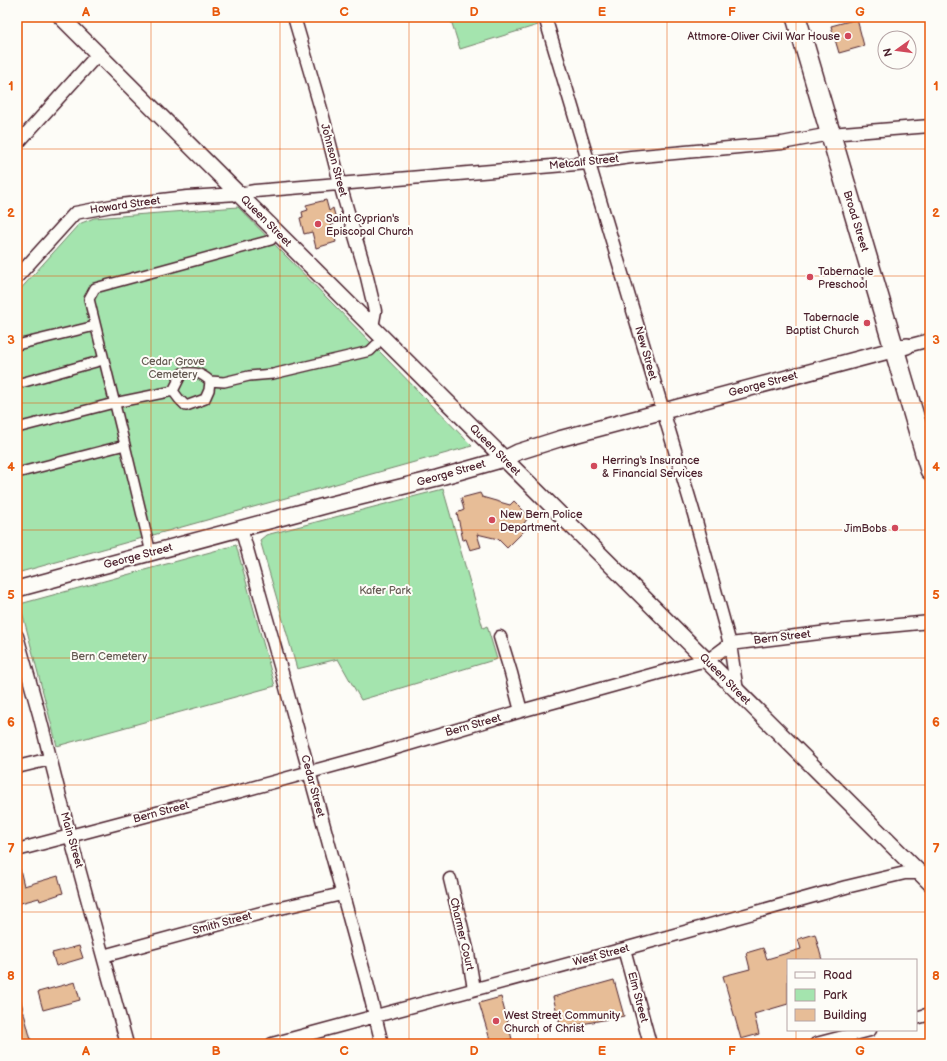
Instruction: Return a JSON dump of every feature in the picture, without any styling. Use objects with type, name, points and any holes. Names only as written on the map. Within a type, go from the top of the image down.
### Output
[{"type":"main road","name":"Broad Street","points":[[796,17],[837,134],[901,348],[930,470]]},
{"type":"main road","name":"Broad Street","points":[[810,17],[837,134]]},
{"type":"main road","name":"Broad Street","points":[[901,348],[930,425]]},
{"type":"street","name":"Queen Street","points":[[61,17],[737,691],[927,877]]},
{"type":"street","name":"Johnson Street","points":[[294,17],[321,108],[340,184],[373,302],[375,311],[372,327]]},
{"type":"street","name":"New Street","points":[[545,17],[694,514],[730,644],[737,691]]},
{"type":"street","points":[[17,144],[98,54]]},
{"type":"street","name":"Metcalf Street","points":[[238,194],[255,191],[588,163],[631,156],[782,143],[837,134],[930,126]]},
{"type":"street","name":"Howard Street","points":[[17,277],[75,213],[112,206],[187,197],[238,194]]},
{"type":"street","points":[[151,553],[89,299],[95,288],[271,240]]},
{"type":"street","points":[[17,345],[95,326]]},
{"type":"street","name":"George Street","points":[[17,589],[241,528],[437,478],[504,459],[518,452],[559,439],[930,340]]},
{"type":"street","points":[[17,428],[114,403],[173,390],[182,373],[196,372],[203,375],[210,381],[224,382],[249,376],[273,374],[370,351],[376,345]]},
{"type":"street","points":[[17,384],[103,360]]},
{"type":"street","points":[[173,390],[186,406],[205,399],[209,390],[210,381]]},
{"type":"street","points":[[17,473],[125,445]]},
{"type":"street","name":"Cedar Street","points":[[241,528],[367,983],[382,1044]]},
{"type":"street","name":"Bern Street","points":[[17,850],[226,796],[521,711],[698,662],[707,661],[730,644],[836,630],[930,622]]},
{"type":"street","name":"Main Street","points":[[17,636],[39,714],[102,956],[127,1044]]},
{"type":"street","points":[[500,637],[521,711]]},
{"type":"street","points":[[17,767],[50,759]]},
{"type":"street","name":"West Street","points":[[272,1044],[624,949],[846,887],[904,873],[927,877]]},
{"type":"street","name":"Charmer Court","points":[[450,879],[468,953],[474,989]]},
{"type":"street","name":"Smith Street","points":[[102,956],[276,908],[342,894]]},
{"type":"street","name":"Elm Street","points":[[624,949],[650,1044]]},
{"type":"street","points":[[917,1018],[930,1014]]},
{"type":"street","points":[[816,1044],[844,1040],[867,1031]]},
{"type":"green space","points":[[450,17],[535,17],[538,25],[460,49]]},
{"type":"green space","name":"Cedar Grove Cemetery","points":[[238,207],[472,446],[17,573],[17,293],[79,224],[94,218]]},
{"type":"green space","name":"Kafer Park","points":[[443,489],[483,628],[487,626],[497,659],[361,700],[338,659],[297,669],[260,540],[266,535]]},
{"type":"green space","name":"Bern Cemetery","points":[[236,545],[275,686],[57,746],[20,604]]},
{"type":"building","name":"Attmore-Oliver Civil War House","points":[[857,19],[864,46],[839,53],[831,26]]},
{"type":"building","name":"Saint Cyprian's Episcopal Church","points":[[326,200],[329,211],[333,208],[337,223],[331,225],[336,242],[316,248],[312,232],[304,234],[300,218],[303,217],[302,212],[308,210],[306,205]]},
{"type":"building","name":"New Bern Police Department","points":[[480,493],[482,497],[510,505],[514,501],[529,516],[523,525],[527,528],[507,548],[498,539],[477,534],[481,547],[470,550],[466,539],[463,540],[457,513],[464,510],[461,498]]},
{"type":"building","points":[[20,869],[24,886],[58,876],[63,893],[40,901],[39,898],[17,904],[17,870]]},
{"type":"building","points":[[815,934],[822,959],[787,959],[787,1004],[754,1014],[759,1034],[741,1039],[723,976],[750,969],[746,953],[763,948],[767,959],[801,949],[798,939]]},
{"type":"building","points":[[79,946],[83,958],[56,966],[52,953]]},
{"type":"building","points":[[614,980],[624,1016],[561,1028],[553,997]]},
{"type":"building","points":[[75,982],[80,1000],[43,1010],[38,992]]},
{"type":"building","name":"West Street Community Church of Christ","points":[[501,997],[512,1039],[491,1043],[479,1003]]},
{"type":"building","points":[[20,998],[32,1044],[17,1044],[17,999]]},
{"type":"place","name":"Attmore-Oliver Civil War House","points":[[848,36]]},
{"type":"place","name":"Saint Cyprian's Episcopal Church","points":[[318,224]]},
{"type":"place","name":"Tabernacle Preschool","points":[[810,277]]},
{"type":"place","name":"Tabernacle Baptist Church","points":[[867,323]]},
{"type":"place","name":"Herring's Insurance & Financial Services","points":[[594,466]]},
{"type":"place","name":"New Bern Police Department","points":[[492,520]]},
{"type":"place","name":"JimBobs","points":[[895,528]]},
{"type":"place","name":"West Street Community Church of Christ","points":[[496,1021]]}]
